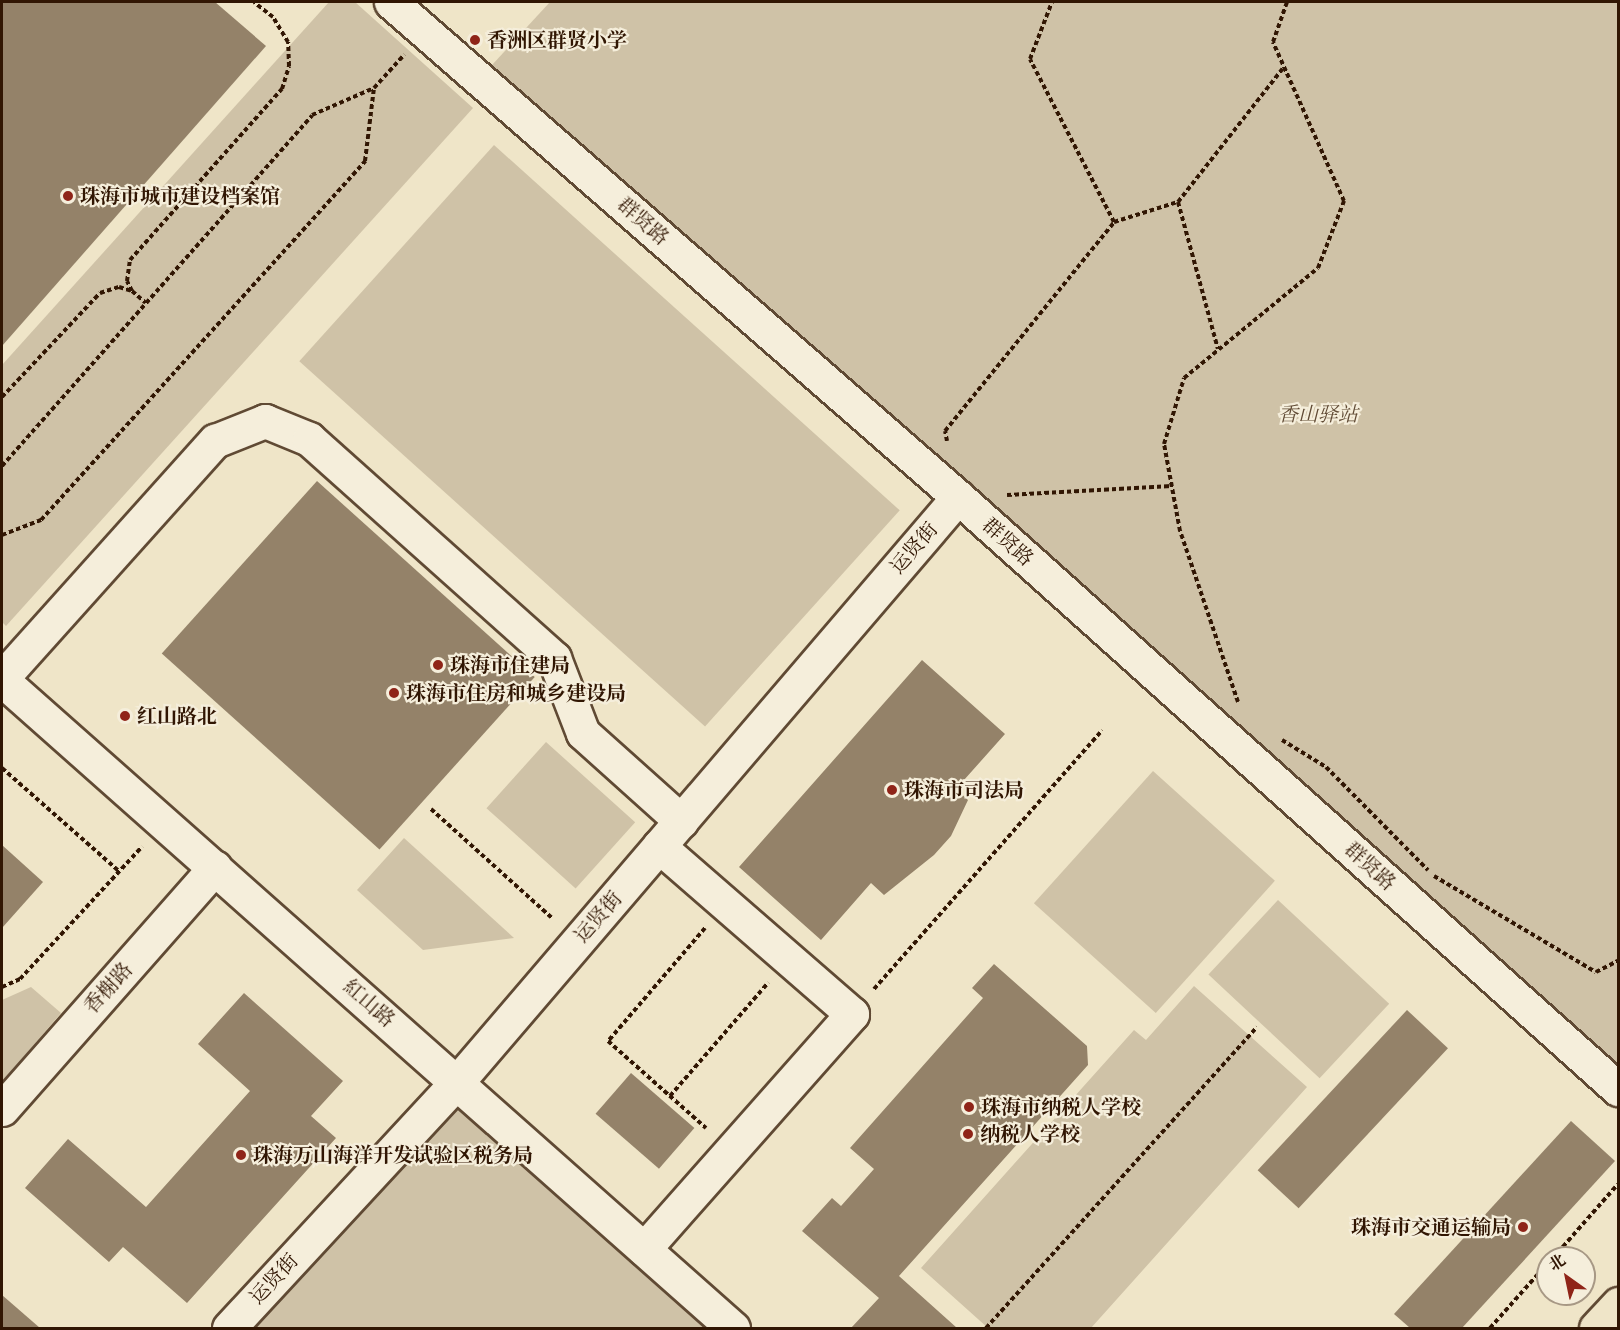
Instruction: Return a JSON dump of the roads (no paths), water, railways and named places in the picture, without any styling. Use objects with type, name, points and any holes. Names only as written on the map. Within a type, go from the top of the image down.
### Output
[{"type":"main road","points":[[1596,1329],[1618,1304]]},
{"type":"street","name":"群贤路","points":[[391,2],[958,497],[1618,1089]]},
{"type":"street","points":[[2,679],[215,441],[266,421],[309,439],[554,658],[583,733],[681,821]]},
{"type":"street","name":"运贤街","points":[[229,1329],[458,1081],[958,497]]},
{"type":"street","name":"紅山路","points":[[2,679],[458,1081],[733,1329]]},
{"type":"street","points":[[644,1249],[852,1014],[659,846]]},
{"type":"street","name":"香榭路","points":[[2,1109],[215,867]]},
{"type":"place","name":"香洲区群贤小学","points":[[475,40]]},
{"type":"place","name":"珠海市城市建设档案馆","points":[[68,196]]},
{"type":"place","name":"珠海市住建局","points":[[438,665]]},
{"type":"place","name":"珠海市住房和城乡建设局","points":[[394,693]]},
{"type":"place","name":"红山路北","points":[[125,716]]},
{"type":"place","name":"珠海市司法局","points":[[892,790]]},
{"type":"place","name":"珠海市纳税人学校","points":[[969,1107]]},
{"type":"place","name":"纳税人学校","points":[[968,1134]]},
{"type":"place","name":"珠海万山海洋开发试验区税务局","points":[[241,1155]]},
{"type":"place","name":"珠海市交通运输局","points":[[1523,1227]]},
{"type":"park label","name":"香山驿站","points":[[1318,414]]}]
